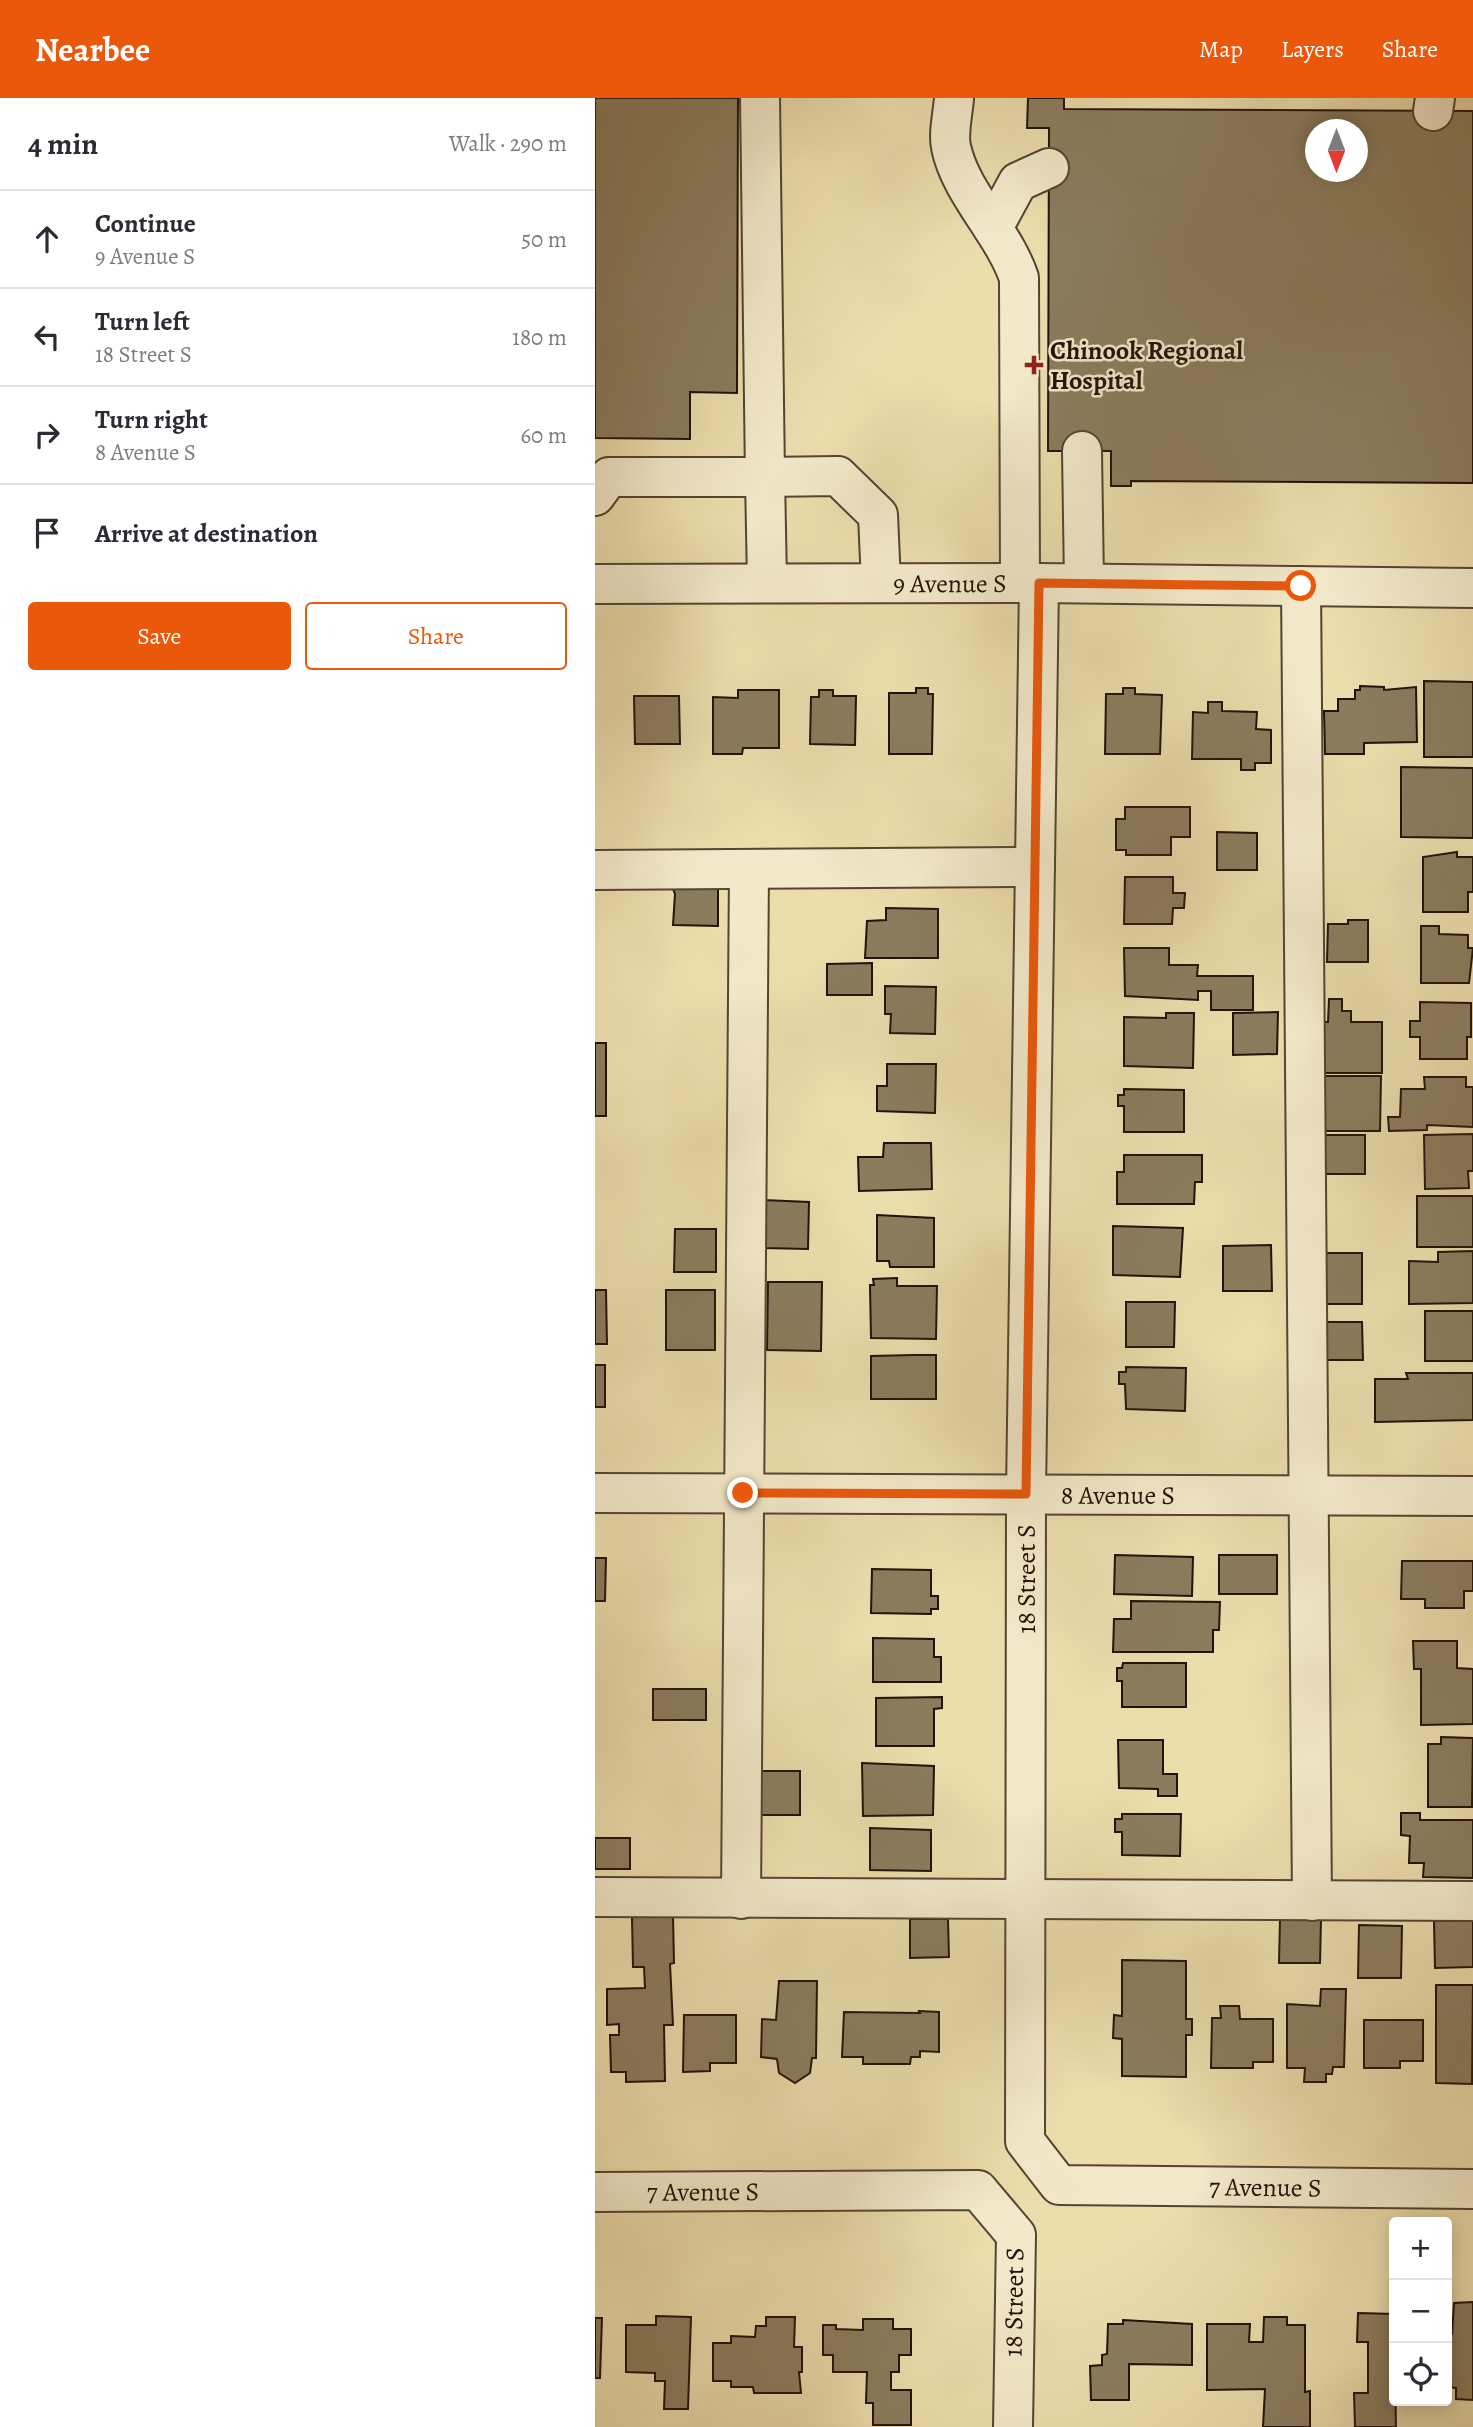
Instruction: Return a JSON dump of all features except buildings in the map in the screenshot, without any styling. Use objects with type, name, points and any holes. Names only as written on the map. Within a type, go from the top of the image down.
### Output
[{"type":"street","points":[[760,98],[767,583]]},
{"type":"street","name":"18 Street S","points":[[954,98],[950,147],[974,199],[1016,267],[1020,288],[1030,583],[1035,867],[1026,1494],[1024,2141],[1059,2185]]},
{"type":"street","points":[[993,228],[1018,182],[1049,168]]},
{"type":"street","points":[[1082,451],[1084,583]]},
{"type":"street","points":[[595,496],[609,477],[838,476],[878,514],[881,583]]},
{"type":"street","name":"9 Avenue S","points":[[595,584],[1084,583],[1473,588]]},
{"type":"street","points":[[1301,586],[1311,1901]]},
{"type":"street","points":[[595,870],[1035,867]]},
{"type":"street","points":[[741,1899],[749,869]]},
{"type":"street","name":"8 Avenue S","points":[[595,1493],[1473,1496]]},
{"type":"street","points":[[595,1897],[1473,1901]]},
{"type":"street","name":"7 Avenue S","points":[[1059,2185],[1473,2189]]},
{"type":"street","name":"18 Street S","points":[[978,2190],[1016,2235],[1013,2427]]},
{"type":"street","name":"7 Avenue S","points":[[595,2192],[978,2190]]},
{"type":"place","name":"Chinook Regional Hospital","points":[[1034,365]]},
{"type":"route","points":[[743,1493],[1026,1494],[1039,583],[1301,586]]}]
